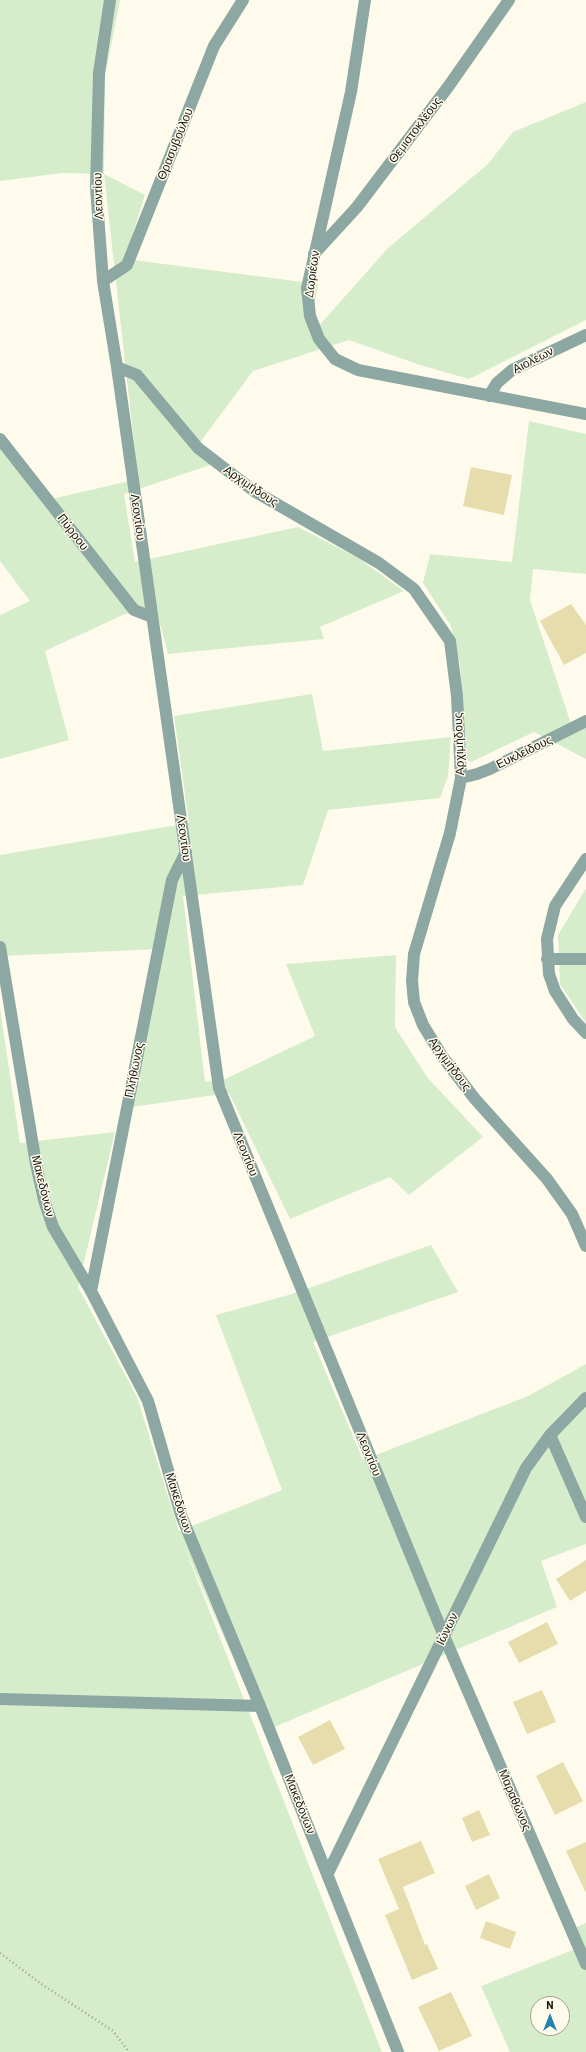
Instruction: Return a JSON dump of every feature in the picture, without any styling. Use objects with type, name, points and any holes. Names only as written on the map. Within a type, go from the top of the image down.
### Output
[{"type":"street","name":"Λεοντίου","points":[[110,0],[99,73],[96,188],[103,281],[118,367],[219,1088],[444,1636]]},
{"type":"street","name":"Θρασυβούλου","points":[[103,281],[127,265],[214,46],[243,0]]},
{"type":"street","name":"Δωριέων","points":[[365,0],[351,92],[328,201],[307,288],[310,316],[319,339],[335,359],[346,366],[372,374],[586,414]]},
{"type":"street","name":"Θεμιστοκλέους","points":[[314,255],[357,207],[448,87],[509,0]]},
{"type":"street","name":"Αιολέων","points":[[489,396],[497,382],[512,370],[586,335]]},
{"type":"street","name":"Αρχιμήδους","points":[[118,367],[137,375],[198,448],[254,490],[379,563],[414,589],[450,640],[457,696],[461,778],[450,834],[414,954],[412,981],[414,1002],[423,1025],[442,1056],[475,1099],[547,1179],[572,1214],[586,1246]]},
{"type":"street","name":"Πύρρου","points":[[0,439],[134,610],[152,617]]},
{"type":"street","name":"Ευκλείδους","points":[[461,778],[490,769],[586,721]]},
{"type":"street","name":"Πλήθωνος","points":[[90,1291],[172,880],[186,852]]},
{"type":"street","points":[[586,859],[555,906],[547,939],[549,974],[555,991],[573,1019],[586,1033]]},
{"type":"street","name":"Μακεδόνων","points":[[0,946],[36,1164],[44,1200],[53,1226],[90,1291],[148,1401],[181,1516],[328,1873],[398,2052]]},
{"type":"street","points":[[547,959],[586,959]]},
{"type":"street","name":"Ιώνων","points":[[328,1873],[526,1468],[550,1436],[586,1398]]},
{"type":"street","points":[[550,1436],[586,1517]]},
{"type":"street","name":"Μαραθώνος","points":[[444,1636],[586,1964]]},
{"type":"street","points":[[0,1699],[260,1706]]},
{"type":"path","points":[[0,1953],[40,1983],[113,2032],[130,2052]]},
{"type":"green space","points":[[0,0],[120,0],[105,76],[104,174],[62,173],[0,181]]},
{"type":"green space","points":[[586,102],[586,320],[469,379],[420,365],[349,340],[253,371],[195,449],[213,464],[124,494],[135,562],[298,527],[358,558],[404,591],[320,627],[324,639],[168,654],[156,609],[125,614],[45,651],[69,740],[0,759],[0,615],[30,601],[0,561],[0,446],[43,501],[138,479],[104,174],[145,195],[125,259],[318,284],[314,308],[317,328],[388,248],[488,164],[513,132]]},
{"type":"green space","points":[[529,421],[586,434],[586,574],[533,569],[530,600],[574,733],[586,727],[586,759],[534,732],[471,762],[464,760],[460,664],[451,626],[423,583],[430,554],[512,562]]},
{"type":"green space","points":[[312,694],[323,751],[451,737],[448,776],[440,798],[328,810],[303,885],[183,896],[205,1082],[223,1080],[315,1036],[286,964],[396,955],[395,1027],[427,1077],[483,1137],[409,1195],[390,1177],[290,1219],[229,1093],[132,1107],[162,949],[0,956],[0,855],[189,823],[174,716]]},
{"type":"green space","points":[[586,888],[586,1023],[560,984],[558,935]]},
{"type":"green space","points":[[0,1008],[20,1143],[115,1132],[78,1287],[137,1397],[179,1531],[282,1490],[216,1315],[292,1294],[431,1245],[458,1292],[313,1342],[363,1460],[528,1396],[586,1364],[586,1544],[541,1561],[557,1607],[265,1731],[184,1546],[382,2052],[0,2052]]},
{"type":"green space","points":[[586,1923],[586,2052],[510,2052],[481,1986],[583,1946],[576,1927]]},
{"type":"building","points":[[471,467],[512,475],[504,515],[463,506]]},
{"type":"building","points":[[571,604],[586,625],[586,653],[564,665],[540,621]]},
{"type":"building","points":[[586,1560],[586,1591],[570,1601],[556,1579]]},
{"type":"building","points":[[547,1622],[558,1644],[519,1663],[508,1642]]},
{"type":"building","points":[[542,1690],[556,1722],[527,1734],[513,1702]]},
{"type":"building","points":[[330,1720],[345,1749],[313,1765],[298,1737]]},
{"type":"building","points":[[563,1762],[583,1801],[555,1815],[536,1776]]},
{"type":"building","points":[[479,1810],[490,1835],[472,1842],[462,1818]]},
{"type":"building","points":[[421,1841],[435,1873],[403,1887],[425,1945],[427,1944],[438,1969],[412,1980],[385,1915],[399,1909],[378,1859]]},
{"type":"building","points":[[586,1842],[586,1893],[566,1851]]},
{"type":"building","points":[[489,1874],[500,1898],[476,1910],[465,1886]]},
{"type":"building","points":[[486,1921],[516,1932],[510,1949],[480,1938]]},
{"type":"building","points":[[451,1992],[472,2036],[439,2051],[418,2007]]}]
